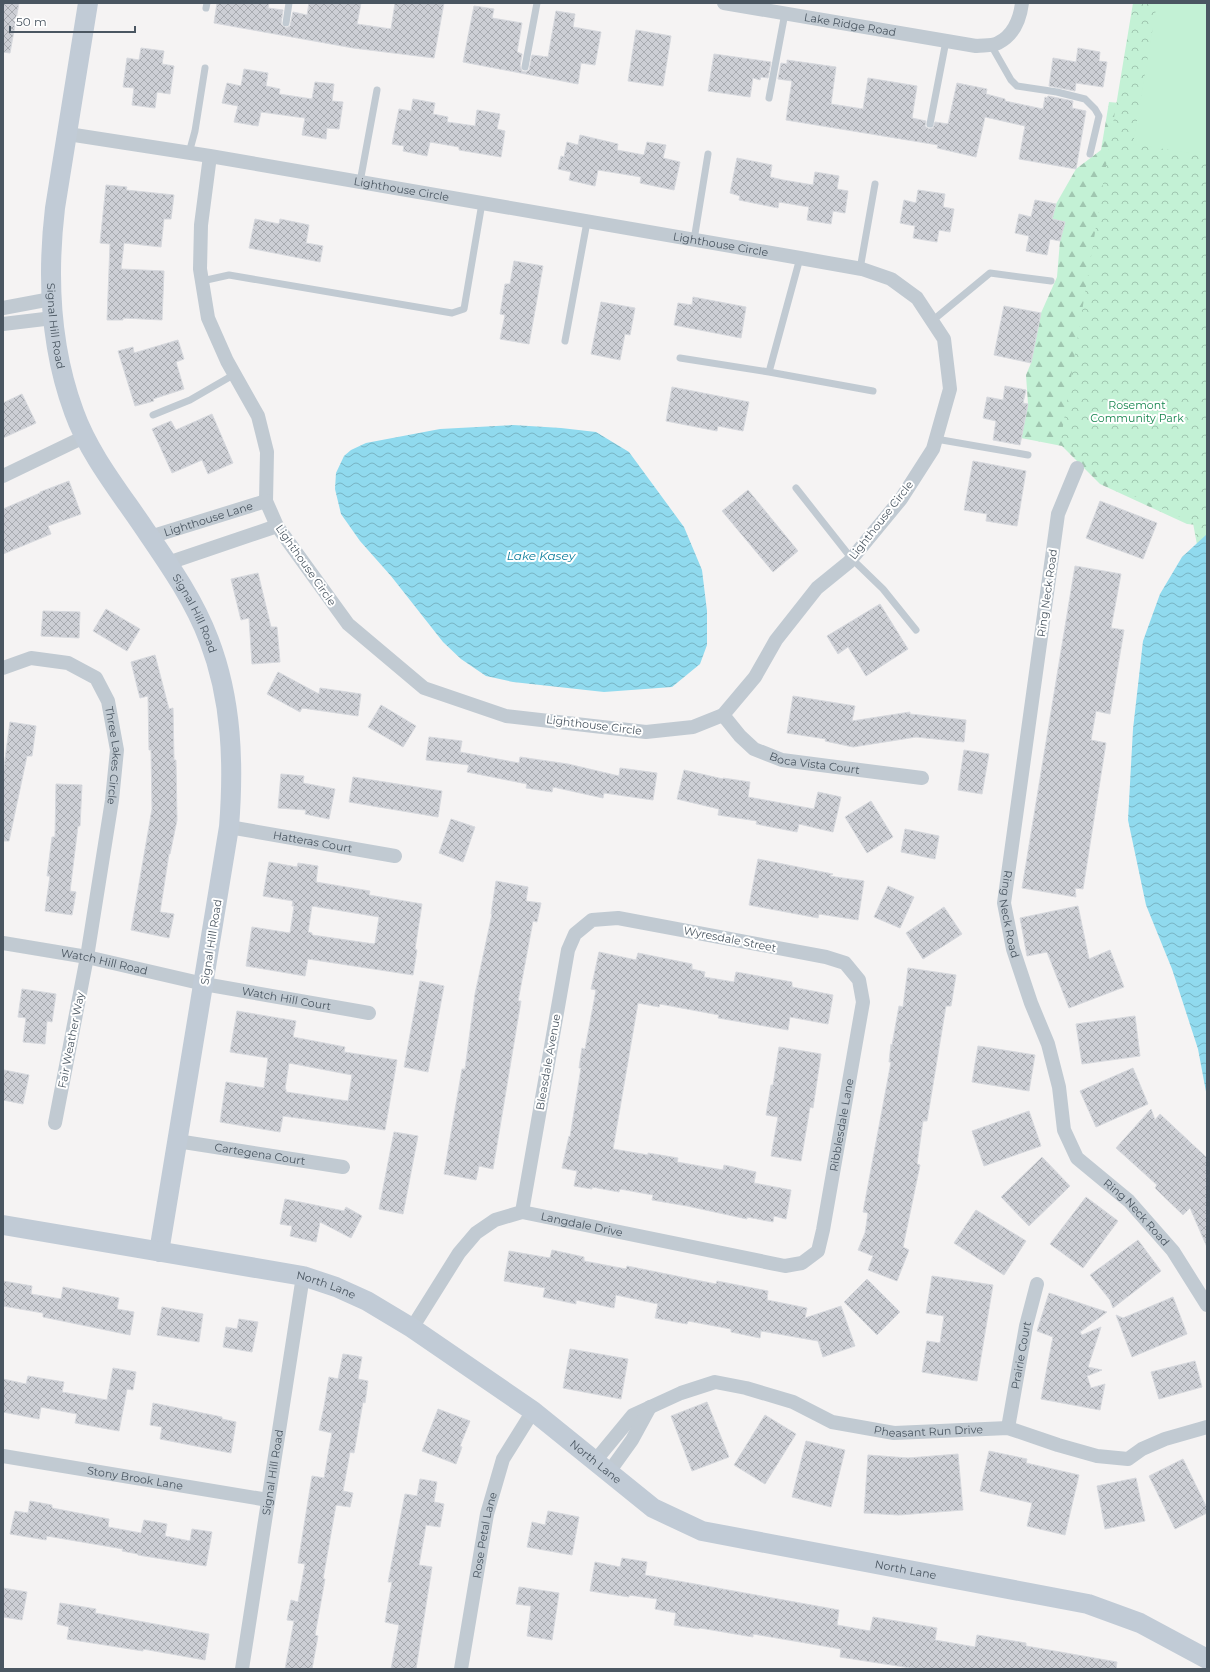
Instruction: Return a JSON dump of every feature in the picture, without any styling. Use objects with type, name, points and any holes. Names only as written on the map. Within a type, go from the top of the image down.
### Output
[{"type":"street","name":"Signal Hill Road","points":[[88,3],[55,208],[51,242],[52,308],[64,381],[84,437],[168,563],[208,639],[218,666],[229,722],[231,756],[232,791],[229,827],[159,1252]]},
{"type":"street","name":"Lake Ridge Road","points":[[724,3],[976,46],[998,43],[1013,32],[1020,15],[1022,3]]},
{"type":"street","name":"Lighthouse Circle","points":[[68,134],[210,156],[800,258],[860,269],[891,279],[917,298],[944,339],[950,389],[933,449],[901,499],[852,559],[817,588],[776,640],[755,677],[723,715],[692,727],[646,732],[506,716],[424,688],[348,624],[277,526],[266,501],[267,452],[260,423],[258,416],[235,374],[208,318],[200,269],[200,225],[210,156]]},
{"type":"street","points":[[3,308],[52,308]]},
{"type":"street","points":[[3,324],[52,308]]},
{"type":"street","points":[[3,476],[84,437]]},
{"type":"street","name":"Ring Neck Road","points":[[1077,468],[1058,514],[1004,903],[1013,949],[1031,1003],[1048,1044],[1059,1087],[1064,1130],[1077,1158],[1134,1206],[1173,1251],[1207,1304]]},
{"type":"street","name":"Lighthouse Lane","points":[[150,537],[266,501]]},
{"type":"street","points":[[168,563],[277,526]]},
{"type":"street","name":"Three Lakes Circle","points":[[3,668],[31,658],[68,663],[96,678],[108,701],[117,750],[112,800],[87,957]]},
{"type":"street","name":"Boca Vista Court","points":[[723,715],[740,736],[754,749],[782,760],[922,778]]},
{"type":"street","name":"Hatteras Court","points":[[229,827],[395,856]]},
{"type":"street","name":"Wyresdale Street","points":[[592,920],[618,918],[826,958],[845,963],[859,980]]},
{"type":"street","name":"Bleasdale Avenue","points":[[522,1212],[568,950],[575,934],[592,920]]},
{"type":"street","name":"Watch Hill Road","points":[[3,943],[87,957],[204,984]]},
{"type":"street","name":"Fair Weather Way","points":[[55,1123],[87,957]]},
{"type":"street","name":"Ribblesdale Lane","points":[[802,1263],[818,1251],[823,1230],[863,1002],[859,980]]},
{"type":"street","name":"Watch Hill Court","points":[[204,984],[369,1013]]},
{"type":"street","name":"Cartegena Court","points":[[177,1141],[343,1167]]},
{"type":"street","name":"Langdale Drive","points":[[412,1328],[459,1253],[476,1233],[495,1220],[522,1212],[785,1266],[802,1263]]},
{"type":"street","name":"North Lane","points":[[3,1225],[303,1276],[336,1287],[367,1301],[412,1328],[533,1411],[653,1508],[702,1531],[1088,1604],[1140,1624],[1205,1654]]},
{"type":"street","name":"Signal Hill Road","points":[[242,1669],[303,1276]]},
{"type":"street","name":"Prairie Court","points":[[1008,1428],[1026,1326],[1037,1284]]},
{"type":"street","name":"Pheasant Run Drive","points":[[602,1467],[632,1440],[650,1406],[681,1393],[715,1382],[746,1388],[792,1402],[832,1422],[894,1433],[1008,1428],[1096,1456],[1128,1459],[1142,1449],[1165,1439],[1207,1427]]},
{"type":"street","name":"Rose Petal Lane","points":[[461,1669],[487,1514],[503,1460],[533,1411]]},
{"type":"street","name":"Stony Brook Lane","points":[[3,1456],[268,1500]]},
{"type":"lane","points":[[286,23],[289,3]]},
{"type":"lane","points":[[525,67],[537,3]]},
{"type":"lane","points":[[769,98],[785,13]]},
{"type":"lane","points":[[930,124],[946,41]]},
{"type":"lane","points":[[990,44],[1010,80],[1017,86],[1057,92],[1085,99],[1095,109],[1099,116],[1090,154]]},
{"type":"lane","points":[[189,153],[195,131],[205,68]]},
{"type":"lane","points":[[360,182],[377,90]]},
{"type":"lane","points":[[694,240],[708,154]]},
{"type":"lane","points":[[860,269],[875,184]]},
{"type":"lane","points":[[202,281],[229,275],[452,313],[464,310],[482,203]]},
{"type":"lane","points":[[565,341],[587,222]]},
{"type":"lane","points":[[769,372],[800,258]]},
{"type":"lane","points":[[932,320],[990,273],[1051,281]]},
{"type":"lane","points":[[680,358],[769,372],[873,391]]},
{"type":"lane","points":[[153,415],[190,400],[235,374]]},
{"type":"lane","points":[[936,439],[1028,455]]},
{"type":"lane","points":[[796,488],[852,559],[883,589],[916,630]]},
{"type":"green space","name":"Rosemont Community Park","points":[[1133,3],[1207,3],[1207,562],[1200,561],[1193,523],[1117,488],[1061,438]]},
{"type":"green space","points":[[1157,3],[1207,3],[1207,156],[1133,144]]},
{"type":"green space","points":[[1109,102],[1120,103],[1207,526],[1187,524],[1100,484],[1062,446],[1021,438],[1028,404],[1026,375],[1031,363],[1041,313],[1057,277],[1060,241],[1064,222],[1052,219],[1056,204],[1076,169],[1101,150]]},
{"type":"water","name":"Lake Kasey","points":[[513,425],[596,432],[629,452],[684,527],[702,570],[707,611],[707,645],[700,664],[672,687],[604,692],[513,682],[486,676],[461,659],[443,642],[391,576],[360,541],[341,514],[335,489],[336,473],[344,456],[351,450],[366,443],[440,429]]},
{"type":"water","points":[[1207,534],[1207,1097],[1198,1049],[1172,969],[1146,905],[1128,820],[1133,729],[1143,641],[1160,594],[1182,557]]},
{"type":"building","points":[[3,3],[19,3],[10,53],[3,52]]},
{"type":"building","points":[[217,3],[269,3],[268,8],[283,10],[281,24],[286,28],[290,26],[293,12],[307,15],[309,3],[361,3],[357,24],[391,29],[395,3],[444,3],[434,58],[353,48],[214,23]]},
{"type":"building","points":[[474,6],[494,9],[492,18],[522,23],[517,52],[522,54],[520,66],[522,71],[526,72],[529,70],[532,55],[548,57],[556,11],[575,14],[573,27],[601,32],[595,65],[581,63],[578,84],[463,62]]},
{"type":"building","points":[[636,30],[671,36],[663,86],[628,81]]},
{"type":"building","points":[[141,48],[164,51],[162,64],[174,66],[170,94],[157,92],[155,108],[132,105],[134,88],[123,87],[127,58],[139,60]]},
{"type":"building","points":[[1078,48],[1100,52],[1099,61],[1107,62],[1103,87],[1076,83],[1075,91],[1049,86],[1053,58],[1076,62]]},
{"type":"building","points":[[714,54],[771,62],[768,78],[761,77],[760,80],[753,78],[750,97],[708,91]]},
{"type":"building","points":[[787,60],[836,67],[831,104],[863,109],[868,78],[917,86],[912,118],[926,121],[925,126],[929,129],[933,128],[935,122],[948,124],[957,83],[987,89],[986,94],[1005,99],[1005,101],[1043,109],[1045,97],[1047,98],[1048,96],[1073,101],[1072,108],[1086,111],[1076,169],[1019,159],[1025,126],[985,117],[976,157],[937,148],[938,145],[786,120],[792,81],[778,79],[781,63],[787,64]]},
{"type":"building","points":[[244,69],[268,73],[266,86],[280,89],[279,94],[312,99],[315,82],[334,84],[332,101],[343,102],[339,129],[327,128],[326,139],[302,135],[305,118],[261,112],[258,126],[234,122],[238,106],[222,103],[227,83],[241,86]]},
{"type":"building","points":[[413,99],[435,103],[433,114],[448,117],[447,122],[475,126],[477,110],[500,114],[497,129],[505,131],[501,157],[459,150],[459,147],[430,142],[427,156],[403,151],[404,146],[392,144],[399,109],[411,111]]},
{"type":"building","points":[[580,135],[618,144],[617,150],[644,155],[647,142],[666,145],[663,158],[680,162],[674,190],[640,183],[641,177],[598,170],[595,186],[569,180],[571,172],[558,169],[561,156],[564,157],[567,142],[578,145]]},
{"type":"building","points":[[737,158],[772,165],[770,177],[783,180],[813,185],[815,172],[839,176],[837,189],[848,191],[845,213],[833,211],[831,224],[807,220],[809,207],[779,202],[778,208],[739,200],[740,196],[730,193]]},
{"type":"building","points":[[106,185],[127,187],[126,190],[174,195],[171,219],[164,219],[161,247],[124,243],[121,269],[164,271],[162,320],[123,318],[123,320],[107,320],[110,244],[100,243]]},
{"type":"building","points":[[918,190],[945,194],[943,207],[954,209],[950,232],[939,230],[937,242],[913,238],[915,226],[900,223],[904,200],[916,203]]},
{"type":"building","points":[[1035,200],[1056,204],[1052,219],[1065,222],[1060,241],[1050,239],[1047,255],[1026,251],[1029,236],[1015,233],[1019,214],[1031,217]]},
{"type":"building","points":[[255,219],[279,224],[280,219],[309,225],[306,243],[323,246],[320,262],[249,248]]},
{"type":"building","points":[[514,261],[543,266],[529,344],[500,339],[505,315],[500,314],[505,284],[510,284]]},
{"type":"building","points":[[693,297],[746,307],[741,338],[674,325],[678,303],[692,305]]},
{"type":"building","points":[[601,302],[635,308],[630,335],[625,334],[620,360],[591,354]]},
{"type":"building","points":[[1004,306],[1041,313],[1031,363],[994,355]]},
{"type":"building","points":[[178,340],[184,359],[176,362],[184,389],[153,399],[154,401],[135,406],[118,351],[133,347],[134,353]]},
{"type":"building","points":[[1005,386],[1026,390],[1023,403],[1028,404],[1020,445],[993,440],[996,421],[983,418],[987,397],[1003,400]]},
{"type":"building","points":[[672,387],[749,402],[743,431],[718,426],[717,431],[666,421]]},
{"type":"building","points":[[22,394],[36,423],[3,438],[3,403]]},
{"type":"building","points":[[212,414],[233,463],[208,474],[202,460],[172,473],[152,429],[171,421],[176,430]]},
{"type":"building","points":[[973,461],[1026,471],[1017,526],[986,521],[987,514],[964,510]]},
{"type":"building","points":[[69,481],[81,514],[48,526],[51,534],[3,554],[3,509]]},
{"type":"building","points":[[748,490],[798,551],[773,572],[722,511]]},
{"type":"building","points":[[1100,501],[1157,523],[1143,559],[1086,538]]},
{"type":"building","points":[[1075,566],[1121,574],[1111,628],[1124,630],[1110,714],[1096,711],[1091,740],[1106,743],[1083,889],[1075,888],[1076,897],[1022,888]]},
{"type":"building","points":[[258,573],[271,627],[277,627],[280,662],[252,664],[249,618],[241,620],[231,579]]},
{"type":"building","points":[[880,604],[908,649],[866,676],[848,647],[838,654],[827,636]]},
{"type":"building","points":[[106,609],[140,629],[127,651],[93,631]]},
{"type":"building","points":[[43,611],[80,612],[79,638],[41,636]]},
{"type":"building","points":[[155,655],[169,709],[173,708],[174,760],[176,760],[177,820],[169,854],[160,912],[174,914],[169,938],[131,930],[152,809],[148,696],[140,698],[131,662]]},
{"type":"building","points":[[278,672],[319,694],[320,688],[361,694],[358,716],[302,708],[300,712],[267,694]]},
{"type":"building","points":[[793,696],[855,706],[852,721],[910,712],[910,714],[966,720],[964,742],[916,737],[853,747],[825,741],[826,739],[787,733]]},
{"type":"building","points":[[381,705],[416,726],[403,747],[368,727]]},
{"type":"building","points":[[10,722],[36,726],[32,756],[27,756],[9,841],[3,841],[3,774]]},
{"type":"building","points":[[429,737],[462,741],[460,752],[519,763],[520,757],[568,764],[619,776],[620,768],[657,773],[653,800],[604,793],[603,798],[553,787],[552,792],[526,788],[527,784],[467,772],[469,765],[426,760]]},
{"type":"building","points":[[964,750],[989,754],[982,794],[958,790]]},
{"type":"building","points":[[684,770],[723,779],[750,782],[748,797],[814,809],[818,792],[841,797],[833,832],[799,824],[797,832],[756,824],[757,821],[718,815],[719,809],[677,799]]},
{"type":"building","points":[[281,774],[304,776],[303,783],[335,789],[329,819],[305,814],[306,810],[278,808]]},
{"type":"building","points":[[353,777],[442,791],[438,817],[349,802]]},
{"type":"building","points":[[56,784],[82,785],[80,826],[78,826],[70,891],[76,892],[72,915],[45,911],[50,876],[47,876],[52,837],[55,837]]},
{"type":"building","points":[[871,801],[893,837],[867,853],[845,817]]},
{"type":"building","points":[[451,819],[475,827],[463,862],[439,853]]},
{"type":"building","points":[[905,829],[939,836],[935,859],[901,852]]},
{"type":"building","points":[[758,859],[833,874],[829,876],[864,881],[858,920],[819,914],[818,918],[749,905]]},
{"type":"building","points":[[269,862],[297,867],[298,863],[318,866],[316,882],[370,891],[369,895],[422,904],[415,949],[417,950],[413,975],[308,959],[305,976],[246,966],[252,927],[290,933],[294,906],[292,906],[293,901],[263,896]],"holes":[[[312,906],[379,917],[374,944],[312,935],[312,933],[308,932]]]},
{"type":"building","points":[[496,881],[528,887],[526,901],[541,903],[537,922],[533,921],[518,1001],[521,1001],[493,1169],[479,1166],[476,1180],[444,1174],[462,1069],[465,1069],[475,994],[492,914]]},
{"type":"building","points":[[888,886],[914,897],[900,928],[874,917]]},
{"type":"building","points":[[1078,906],[1089,959],[1110,950],[1124,987],[1069,1008],[1047,952],[1027,956],[1020,918]]},
{"type":"building","points":[[944,907],[962,934],[923,959],[906,933]]},
{"type":"building","points":[[599,952],[636,960],[638,953],[692,964],[692,969],[705,972],[704,977],[734,982],[736,972],[792,982],[792,987],[833,995],[828,1024],[790,1017],[788,1030],[718,1018],[719,1015],[660,1004],[659,1007],[638,1003],[613,1149],[678,1158],[677,1162],[723,1170],[724,1165],[756,1172],[754,1183],[791,1190],[786,1219],[774,1216],[773,1222],[747,1217],[747,1219],[652,1200],[653,1195],[620,1189],[619,1192],[592,1187],[592,1189],[574,1186],[577,1171],[562,1168],[569,1136],[570,1137],[581,1068],[579,1068],[582,1048],[585,1049],[596,990],[591,989]]},
{"type":"building","points":[[908,968],[956,975],[951,1006],[946,1006],[927,1121],[923,1121],[917,1164],[920,1165],[903,1247],[909,1250],[897,1281],[868,1270],[873,1256],[858,1250],[865,1233],[868,1213],[863,1212],[891,1062],[889,1062],[891,1044],[892,1045],[899,1006],[903,1007]]},
{"type":"building","points":[[420,981],[444,986],[428,1072],[404,1067]]},
{"type":"building","points":[[22,989],[56,994],[52,1022],[47,1021],[45,1044],[23,1042],[26,1018],[18,1017]]},
{"type":"building","points":[[237,1011],[296,1021],[293,1037],[345,1047],[344,1052],[397,1060],[385,1130],[283,1116],[280,1132],[220,1122],[226,1082],[264,1088],[268,1058],[230,1052]],"holes":[[[289,1063],[352,1075],[348,1101],[286,1092],[285,1089]]]},
{"type":"building","points":[[1135,1016],[1140,1056],[1082,1064],[1076,1024]]},
{"type":"building","points":[[978,1046],[1035,1055],[1029,1091],[972,1082]]},
{"type":"building","points":[[779,1047],[821,1054],[813,1108],[810,1107],[801,1161],[771,1156],[778,1117],[766,1115],[771,1085],[773,1085]]},
{"type":"building","points":[[1133,1068],[1148,1104],[1096,1127],[1080,1091]]},
{"type":"building","points":[[4,1070],[29,1075],[23,1104],[3,1100]]},
{"type":"building","points":[[1151,1109],[1155,1120],[1160,1114],[1207,1158],[1207,1247],[1190,1208],[1183,1215],[1155,1188],[1157,1185],[1116,1148]]},
{"type":"building","points":[[1029,1111],[1041,1146],[984,1166],[972,1131]]},
{"type":"building","points":[[394,1132],[418,1136],[403,1214],[379,1209]]},
{"type":"building","points":[[1042,1157],[1070,1186],[1029,1226],[1001,1197]]},
{"type":"building","points":[[1086,1197],[1118,1221],[1083,1268],[1050,1244]]},
{"type":"building","points":[[285,1199],[344,1211],[346,1207],[362,1216],[351,1238],[320,1222],[316,1242],[290,1236],[292,1226],[280,1224]]},
{"type":"building","points":[[976,1210],[1026,1241],[1004,1275],[954,1243]]},
{"type":"building","points":[[1138,1240],[1161,1271],[1113,1308],[1110,1300],[1090,1275]]},
{"type":"building","points":[[552,1250],[584,1257],[584,1261],[626,1269],[627,1266],[716,1284],[717,1281],[768,1291],[767,1300],[807,1308],[805,1318],[841,1306],[855,1346],[823,1357],[818,1341],[761,1331],[760,1338],[731,1332],[731,1329],[688,1321],[687,1324],[655,1318],[658,1304],[616,1295],[614,1308],[576,1300],[576,1304],[543,1297],[545,1288],[504,1281],[509,1251],[550,1258]]},
{"type":"building","points":[[932,1276],[993,1285],[977,1381],[922,1372],[927,1341],[940,1343],[944,1316],[926,1313]]},
{"type":"building","points":[[867,1279],[900,1312],[877,1335],[844,1302]]},
{"type":"building","points":[[3,1281],[32,1286],[31,1294],[61,1299],[63,1287],[119,1298],[117,1309],[134,1312],[130,1335],[43,1317],[43,1313],[3,1306]]},
{"type":"building","points":[[1049,1293],[1107,1312],[1080,1332],[1082,1335],[1101,1327],[1088,1367],[1102,1370],[1087,1376],[1091,1388],[1105,1384],[1100,1410],[1041,1399],[1053,1337],[1037,1331]]},
{"type":"building","points":[[1173,1297],[1187,1334],[1132,1357],[1116,1315],[1123,1318]]},
{"type":"building","points":[[162,1307],[203,1314],[199,1342],[157,1335]]},
{"type":"building","points":[[239,1319],[258,1322],[252,1352],[223,1347],[226,1327],[237,1329]]},
{"type":"building","points":[[570,1349],[628,1359],[621,1399],[563,1388]]},
{"type":"building","points":[[343,1354],[362,1357],[358,1379],[368,1381],[365,1403],[363,1402],[354,1453],[350,1452],[343,1491],[353,1493],[350,1507],[336,1505],[323,1579],[325,1579],[315,1635],[318,1636],[312,1669],[285,1669],[294,1621],[287,1620],[291,1600],[298,1602],[305,1564],[298,1563],[312,1476],[324,1478],[332,1433],[319,1430],[329,1377],[338,1379]]},
{"type":"building","points":[[1195,1361],[1202,1387],[1159,1399],[1151,1372]]},
{"type":"building","points":[[113,1368],[136,1372],[133,1390],[127,1389],[119,1431],[75,1423],[77,1414],[41,1407],[39,1419],[3,1412],[3,1379],[26,1384],[28,1376],[64,1382],[62,1392],[107,1400]]},
{"type":"building","points":[[707,1402],[729,1457],[692,1471],[671,1416]]},
{"type":"building","points":[[153,1403],[222,1417],[222,1419],[236,1422],[231,1453],[160,1439],[162,1427],[150,1425]]},
{"type":"building","points":[[438,1409],[470,1421],[460,1446],[462,1447],[456,1464],[422,1451]]},
{"type":"building","points":[[765,1415],[796,1434],[765,1484],[734,1465]]},
{"type":"building","points":[[806,1441],[845,1450],[831,1507],[792,1497]]},
{"type":"building","points":[[989,1451],[1027,1459],[1026,1463],[1079,1475],[1065,1535],[1027,1526],[1032,1503],[980,1491]]},
{"type":"building","points":[[958,1454],[963,1510],[899,1515],[864,1513],[868,1455],[908,1458]]},
{"type":"building","points":[[1183,1459],[1207,1508],[1207,1513],[1175,1529],[1149,1476]]},
{"type":"building","points":[[1136,1478],[1145,1521],[1105,1529],[1097,1486]]},
{"type":"building","points":[[420,1479],[437,1482],[434,1502],[444,1504],[440,1527],[426,1525],[419,1565],[432,1567],[416,1669],[391,1669],[399,1625],[385,1622],[392,1582],[388,1582],[405,1494],[417,1496]]},
{"type":"building","points":[[30,1501],[52,1505],[52,1508],[109,1519],[108,1527],[141,1533],[144,1520],[167,1524],[165,1536],[190,1541],[192,1529],[212,1532],[206,1566],[138,1555],[122,1551],[123,1549],[47,1536],[46,1540],[10,1534],[15,1511],[28,1513]]},
{"type":"building","points":[[548,1511],[579,1517],[572,1555],[527,1547],[532,1522],[545,1525]]},
{"type":"building","points":[[622,1558],[647,1562],[645,1575],[839,1610],[837,1625],[870,1631],[873,1617],[937,1628],[935,1640],[975,1647],[977,1635],[1026,1643],[1026,1646],[1117,1662],[1116,1669],[917,1669],[840,1657],[841,1649],[753,1634],[753,1637],[674,1625],[676,1613],[655,1609],[657,1599],[629,1595],[629,1597],[590,1591],[595,1562],[620,1567]]},
{"type":"building","points":[[519,1587],[559,1593],[552,1640],[527,1636],[531,1606],[516,1604]]},
{"type":"building","points":[[3,1588],[27,1592],[22,1620],[3,1617]]},
{"type":"building","points":[[60,1603],[96,1609],[95,1613],[209,1634],[205,1660],[143,1649],[143,1651],[67,1639],[69,1627],[57,1624]]}]
